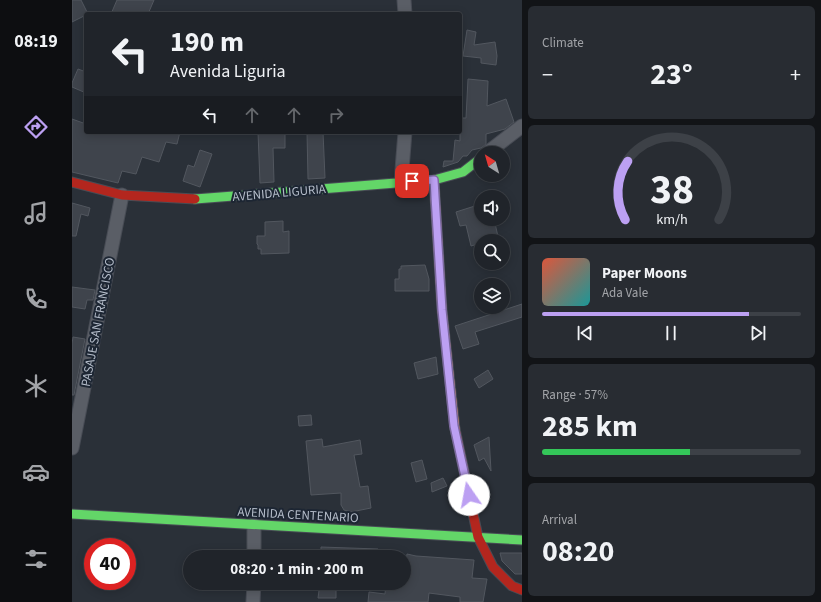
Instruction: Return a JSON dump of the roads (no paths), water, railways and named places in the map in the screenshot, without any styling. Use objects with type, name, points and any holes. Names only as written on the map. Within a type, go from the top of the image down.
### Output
[{"type":"street","points":[[404,0],[405,12]]},
{"type":"street","points":[[496,146],[522,126]]},
{"type":"street","points":[[401,182],[405,134]]},
{"type":"street","name":"AVENIDA LIGURIA","points":[[72,182],[122,196],[195,199],[434,180],[463,172],[474,163]]},
{"type":"street","points":[[434,180],[442,310],[454,426],[478,537],[493,567],[512,586],[522,590]]},
{"type":"street","name":"PASAJE SAN FRANCISCO","points":[[72,448],[122,196]]},
{"type":"street","name":"AVENIDA CENTENARIO","points":[[72,514],[522,540]]},
{"type":"street","points":[[254,525],[254,550]]},
{"type":"street","points":[[253,602],[254,590]]}]
